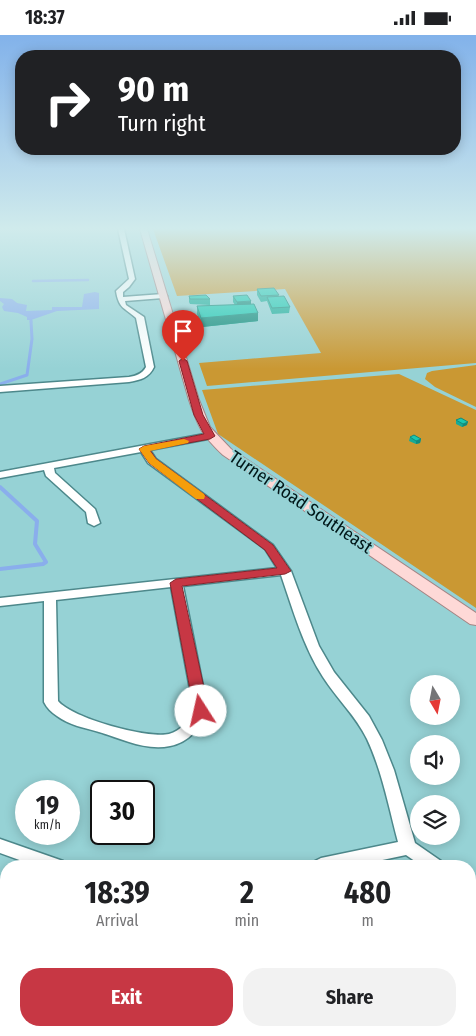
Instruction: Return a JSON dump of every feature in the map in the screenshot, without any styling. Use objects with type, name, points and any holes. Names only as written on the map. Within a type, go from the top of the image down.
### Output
[{"type":"main road","name":"Turner Road Southeast","points":[[157,276],[199,415],[210,436],[246,466],[476,620]]},
{"type":"street","points":[[0,389],[125,380],[144,376],[150,367],[140,317],[123,307],[118,291],[128,286],[132,279],[131,276]]},
{"type":"street","points":[[120,299],[163,296]]},
{"type":"street","points":[[0,475],[210,436]]},
{"type":"street","points":[[144,449],[152,461],[269,547],[285,571],[312,646],[329,675],[364,720],[375,740],[386,770],[408,847],[426,860]]},
{"type":"street","points":[[48,466],[50,474],[91,511],[94,523]]},
{"type":"street","points":[[0,602],[285,571]]},
{"type":"street","points":[[50,597],[51,702],[56,710],[70,717],[145,741],[161,741],[181,736],[193,727],[201,711],[176,583]]},
{"type":"street","points":[[0,846],[40,860]]},
{"type":"street","points":[[348,860],[408,847]]},
{"type":"shaded area","points":[[170,276],[476,276],[476,363],[207,386],[199,363],[321,353],[285,289],[177,296]]},
{"type":"shaded area","points":[[476,365],[476,407],[435,387],[425,379],[427,373],[432,371]]},
{"type":"shaded area","points":[[399,374],[476,410],[476,608],[218,434],[202,390]]},
{"type":"water","points":[[99,293],[99,309],[57,311],[31,320],[27,320],[27,317],[18,313],[4,311],[2,307],[4,304],[0,301],[0,298],[12,299],[17,303],[27,305],[26,311],[52,310],[52,307],[82,307],[84,294]]},
{"type":"building","points":[[274,288],[279,295],[261,296],[257,289]]},
{"type":"building","points":[[206,295],[210,299],[190,299],[189,296]]},
{"type":"building","points":[[247,295],[251,301],[237,302],[233,296]]},
{"type":"building","points":[[284,296],[290,307],[272,308],[267,297]]},
{"type":"building","points":[[254,304],[258,313],[201,318],[197,306]]},
{"type":"building","points":[[461,418],[468,422],[463,424],[456,420]]},
{"type":"building","points":[[414,435],[421,439],[416,441],[410,437]]},
{"type":"waterway","points":[[33,281],[88,280]]},
{"type":"waterway","points":[[0,384],[27,375],[32,339],[31,321]]},
{"type":"waterway","points":[[0,487],[37,521],[35,544],[46,562],[43,564],[0,569]]},
{"type":"slow traffic","points":[[184,441],[144,449],[152,461],[200,496]]},
{"type":"route","points":[[183,361],[199,415],[210,436],[144,449],[152,461],[269,547],[285,571],[176,583],[201,711]]}]
